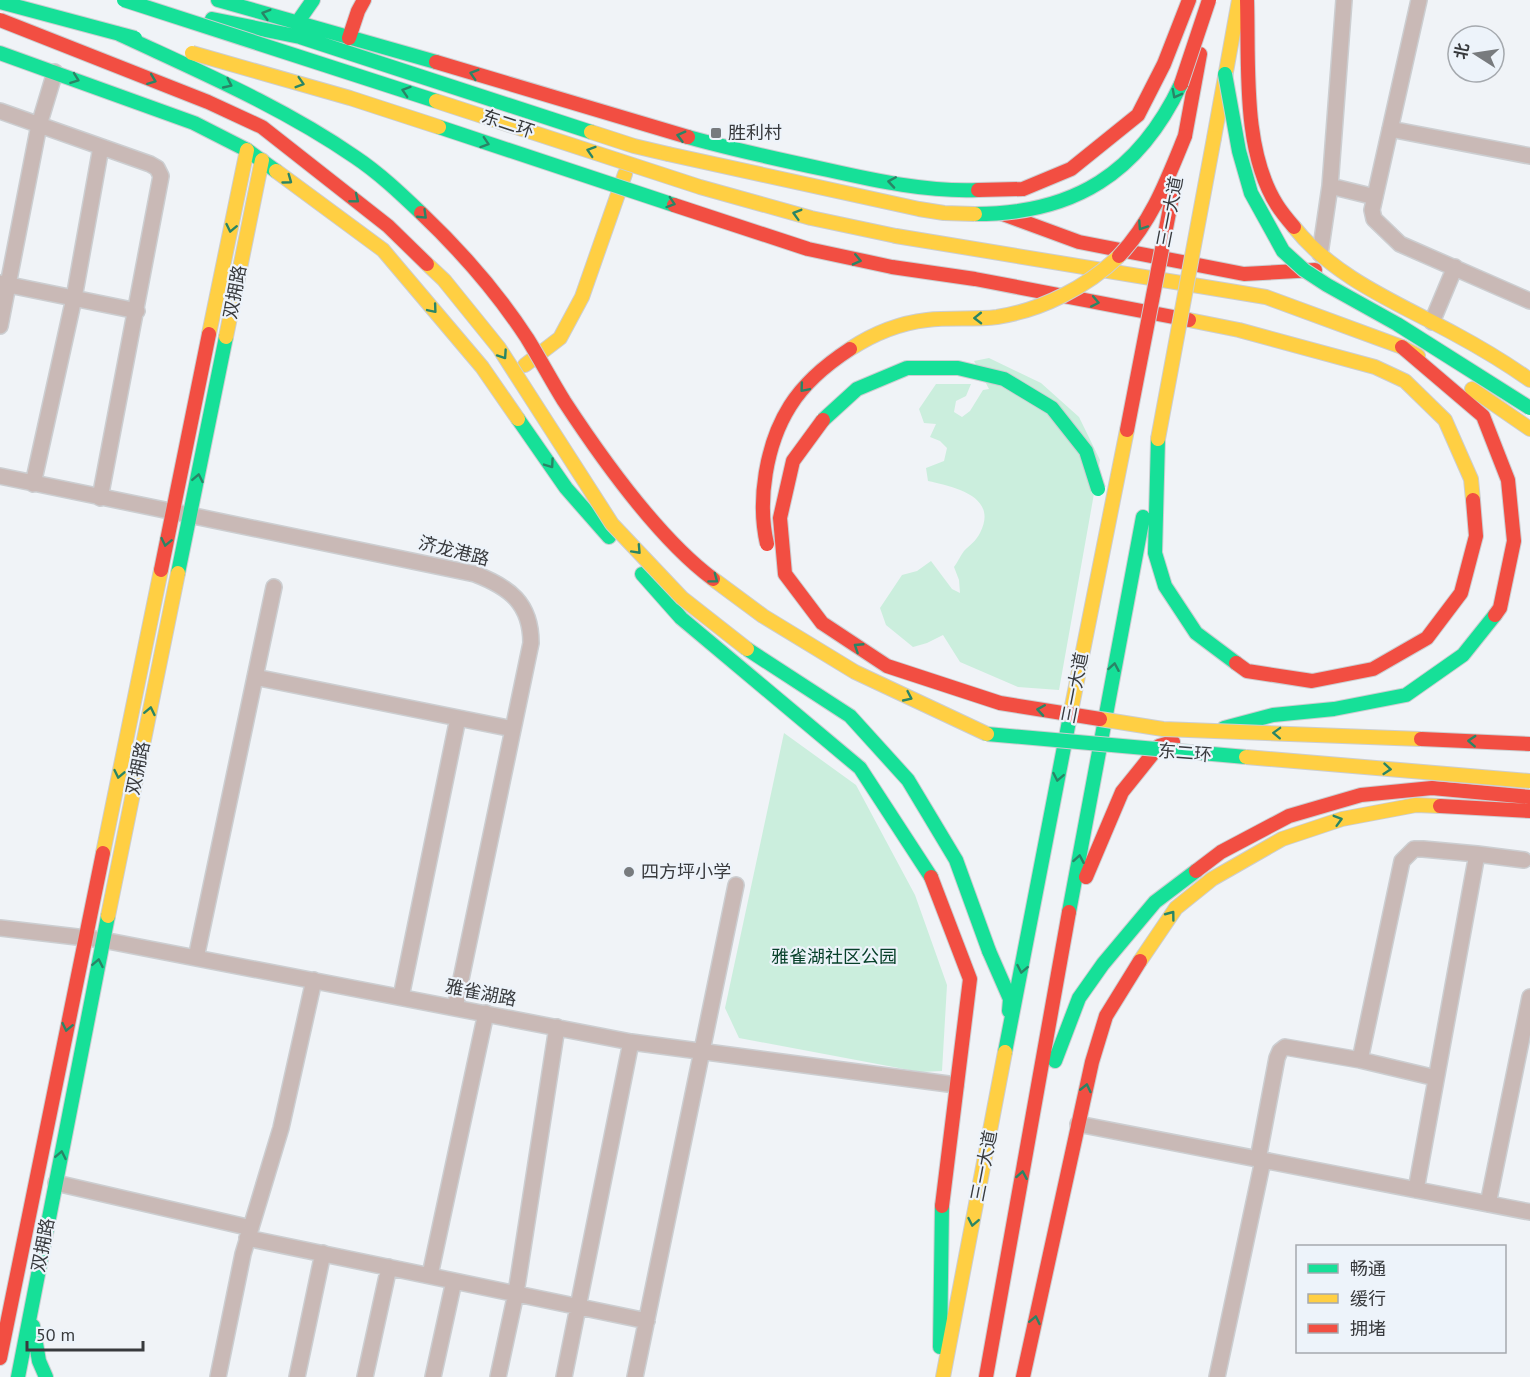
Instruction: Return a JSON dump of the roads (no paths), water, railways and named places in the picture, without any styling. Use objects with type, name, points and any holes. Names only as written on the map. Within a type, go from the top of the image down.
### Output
[{"type":"main road","points":[[218,0],[374,44],[642,125],[755,154],[860,177],[949,191],[1023,189],[1071,168],[1138,115],[1164,64],[1189,0]]},
{"type":"main road","points":[[297,22],[313,0]]},
{"type":"main road","points":[[349,38],[358,10],[364,0]]},
{"type":"main road","points":[[128,1],[300,37],[634,146],[835,192],[924,210],[960,214],[1043,207],[1109,177],[1134,157],[1158,128],[1188,72],[1210,0]]},
{"type":"main road","name":"三一大道","points":[[941,1377],[984,1167],[1210,0]]},
{"type":"main road","name":"三一大道","points":[[986,1377],[1067,922],[1239,0]]},
{"type":"main road","points":[[1247,0],[1253,133],[1259,165],[1270,192],[1290,225],[1320,254],[1340,269],[1490,352],[1530,380]]},
{"type":"main road","name":"东二环","points":[[128,1],[700,187],[811,218],[896,236],[1266,297],[1402,346]]},
{"type":"main road","points":[[0,2],[255,70],[350,98],[808,249],[892,267],[975,279],[1250,333],[1375,367],[1405,381],[1445,420],[1471,479],[1476,536],[1461,593],[1427,638],[1373,669],[1312,681],[1247,671],[1196,633],[1165,586],[1155,553],[1158,439]]},
{"type":"main road","points":[[0,20],[208,102],[262,127],[388,226],[444,280],[499,348],[612,524],[682,598],[748,650],[850,716],[908,780],[956,860],[989,951],[1011,999],[984,1167]]},
{"type":"main road","points":[[117,33],[261,100],[330,140],[389,183],[456,247],[492,290],[526,337],[565,402],[605,459],[639,504],[675,545],[704,572],[763,616],[855,672]]},
{"type":"main road","points":[[0,53],[194,123],[247,150],[383,249],[482,367],[566,488],[681,618],[860,768],[930,873],[970,979],[942,1196],[941,1377]]},
{"type":"main road","points":[[1226,74],[1239,151],[1251,193],[1283,251],[1304,270],[1327,285],[1397,324],[1530,408]]},
{"type":"main road","points":[[496,387],[560,338],[582,297],[642,125]]},
{"type":"main road","points":[[789,603],[778,583],[765,537],[762,500],[765,469],[792,402],[804,388],[842,355],[867,338],[926,320],[989,318],[1040,305],[1095,277],[1119,256],[1156,207],[1185,136]]},
{"type":"main road","name":"双拥路","points":[[0,1358],[247,150]]},
{"type":"main road","name":"双拥路","points":[[18,1377],[103,940],[262,160]]},
{"type":"main road","points":[[949,191],[968,202],[1079,242],[1244,274],[1340,269]]},
{"type":"main road","points":[[1402,346],[1461,382],[1530,429]]},
{"type":"main road","points":[[1067,922],[1122,792],[1160,746],[1273,715],[1334,709],[1406,695],[1463,655],[1500,608],[1514,541],[1508,480],[1483,416],[1402,346]]},
{"type":"main road","points":[[1089,616],[1097,500],[1086,451],[1052,408],[1004,379],[958,368],[907,368],[857,389],[819,423],[793,461],[780,518],[786,574],[822,623],[887,666],[1000,703],[1163,729],[1530,744]]},
{"type":"main road","points":[[807,625],[855,672]]},
{"type":"main road","name":"东二环","points":[[855,672],[991,736],[1530,781]]},
{"type":"main road","points":[[1028,1145],[1059,1048],[1079,998],[1103,964],[1155,902],[1221,852],[1289,816],[1361,795],[1432,788],[1530,797]]},
{"type":"main road","points":[[1023,1377],[1092,1062],[1106,1016],[1148,947],[1176,908],[1212,879],[1282,839],[1342,819],[1416,806],[1530,811]]},
{"type":"main road","points":[[31,1310],[39,1361],[46,1377]]},
{"type":"main road","points":[[0,1329],[9,1314]]},
{"type":"street","points":[[1320,254],[1330,186],[1344,0]]},
{"type":"street","points":[[1419,0],[1372,210],[1374,219],[1400,244],[1530,301]]},
{"type":"street","points":[[0,326],[4,284],[39,125],[55,72]]},
{"type":"street","points":[[0,111],[150,164],[157,168],[161,176],[100,498]]},
{"type":"street","points":[[1390,129],[1530,156]]},
{"type":"street","points":[[33,484],[74,298],[101,147]]},
{"type":"street","points":[[1330,186],[1375,198]]},
{"type":"street","points":[[1432,321],[1455,267]]},
{"type":"street","points":[[4,284],[137,312]]},
{"type":"street","name":"济龙港路","points":[[0,476],[475,574],[496,582],[513,594],[528,618],[531,643],[455,1008]]},
{"type":"street","points":[[196,957],[274,587]]},
{"type":"street","points":[[255,677],[513,729]]},
{"type":"street","points":[[401,997],[458,718]]},
{"type":"street","points":[[1360,1060],[1402,861],[1414,849],[1524,860]]},
{"type":"street","points":[[1416,1190],[1477,854]]},
{"type":"street","points":[[635,1377],[736,885]]},
{"type":"street","name":"雅雀湖路","points":[[0,928],[103,940],[631,1042],[956,1085]]},
{"type":"street","points":[[218,1377],[249,1233],[281,1128],[314,980]]},
{"type":"street","points":[[1488,1204],[1526,1038],[1530,996]]},
{"type":"street","points":[[430,1275],[486,1013]]},
{"type":"street","points":[[498,1377],[516,1293],[557,1027]]},
{"type":"street","points":[[564,1377],[631,1042]]},
{"type":"street","points":[[1217,1377],[1280,1051],[1286,1047],[1294,1047],[1436,1078]]},
{"type":"street","points":[[1078,1124],[1530,1212]]},
{"type":"street","points":[[56,1183],[322,1253],[647,1321]]},
{"type":"street","points":[[297,1377],[322,1253]]},
{"type":"street","points":[[364,1377],[389,1267]]},
{"type":"street","points":[[433,1377],[454,1281]]},
{"type":"place","name":"胜利村","points":[[716,133]]},
{"type":"place","name":"四方坪小学","points":[[629,872]]},
{"type":"park label","name":"雅雀湖社区公园","points":[[834,957]]}]
